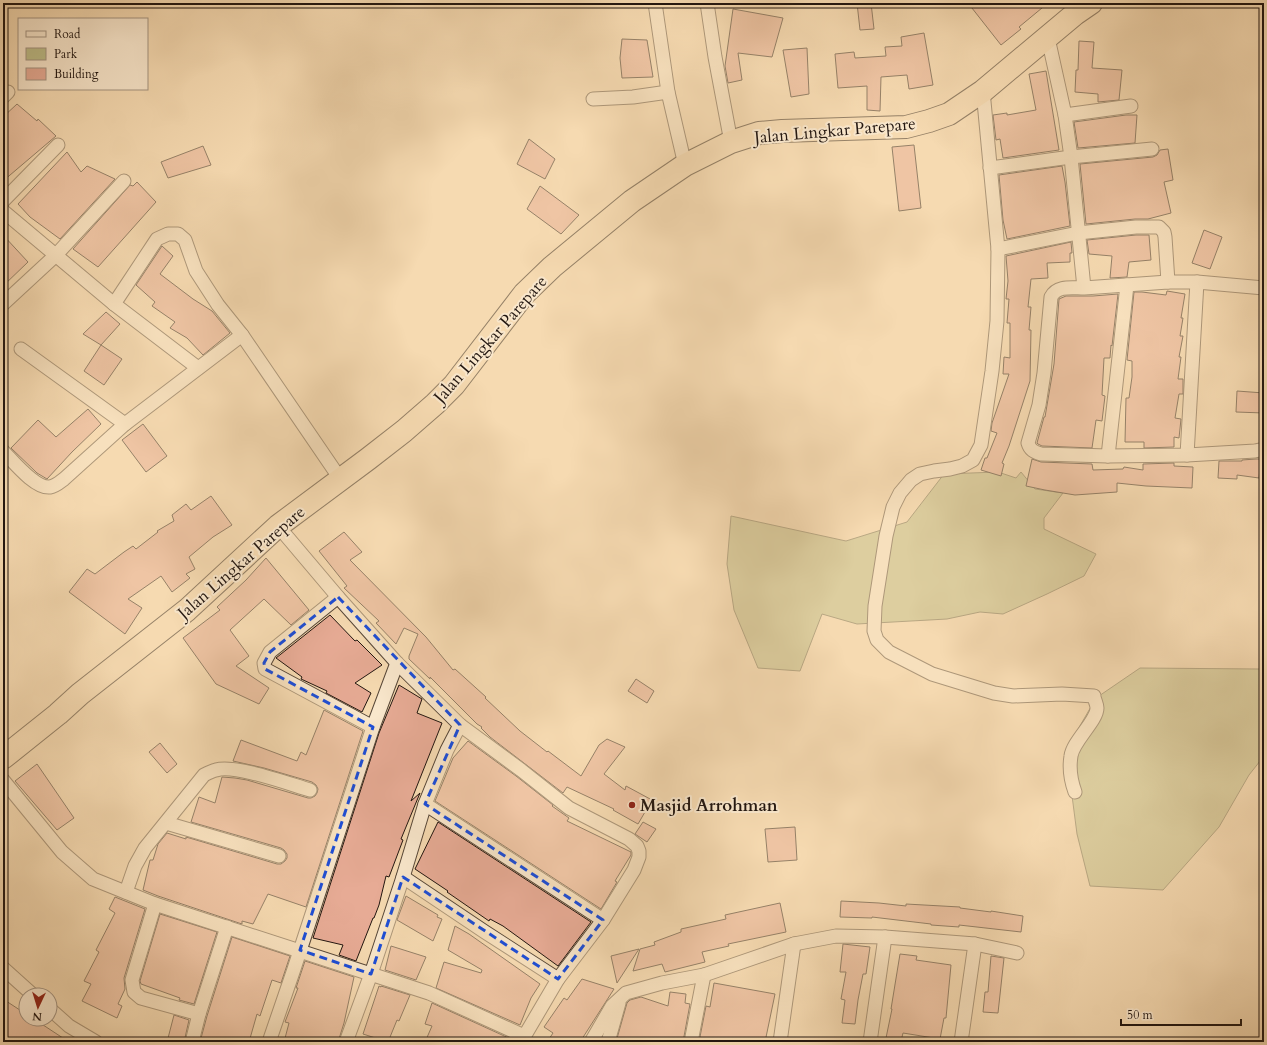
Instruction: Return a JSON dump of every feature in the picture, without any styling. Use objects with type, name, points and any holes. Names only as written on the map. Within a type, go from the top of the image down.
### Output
[{"type":"highway","name":"Jalan Lingkar Parepare","points":[[3,758],[58,714],[80,694],[187,610],[278,526],[404,431],[454,385],[524,294],[552,267],[632,201],[685,165],[731,142],[759,133],[906,127],[949,114],[983,91],[1048,38],[1077,7]]},
{"type":"street","points":[[655,3],[668,92],[685,165]]},
{"type":"street","points":[[707,3],[731,142]]},
{"type":"street","points":[[1048,38],[1071,157],[1084,288]]},
{"type":"street","points":[[983,91],[998,249],[997,321],[992,371],[981,445],[973,460],[962,466],[920,474],[912,480],[900,494],[893,507],[886,536],[875,606],[874,631],[877,640],[888,652],[932,674],[994,693],[1013,696],[1062,694],[1094,696],[1097,708],[1094,718],[1083,732],[1071,755],[1071,779],[1075,792]]},
{"type":"street","points":[[593,99],[668,92]]},
{"type":"street","points":[[1064,115],[1131,106]]},
{"type":"street","points":[[3,201],[58,145]]},
{"type":"street","points":[[990,168],[1071,157],[1152,149]]},
{"type":"street","points":[[3,304],[56,255],[124,181]]},
{"type":"street","points":[[3,212],[114,304],[198,368]]},
{"type":"street","points":[[998,249],[1078,233],[1129,227],[1159,227],[1164,232],[1165,237],[1168,282]]},
{"type":"street","points":[[114,304],[157,239],[168,234],[178,234],[185,240],[196,271],[218,306],[242,335],[341,480]]},
{"type":"street","points":[[1264,288],[1197,282],[1168,282],[1060,289],[1055,291],[1051,297],[1039,405],[1028,443],[1032,450],[1041,454],[1108,456],[1255,451],[1264,449]]},
{"type":"street","points":[[1187,454],[1197,282]]},
{"type":"street","points":[[1108,456],[1127,285]]},
{"type":"street","points":[[3,451],[31,479],[40,485],[49,487],[55,486],[125,424],[242,335]]},
{"type":"street","points":[[21,349],[125,424]]},
{"type":"street","points":[[3,780],[62,852],[93,879],[155,904],[429,993],[523,1039],[558,979],[603,920],[634,870],[639,857],[637,846],[629,839],[569,808],[460,725],[397,663],[338,597],[278,526]]},
{"type":"street","points":[[338,597],[270,652],[264,663],[265,669],[373,727]]},
{"type":"street","points":[[269,1042],[331,859],[373,727],[397,663]]},
{"type":"street","points":[[346,1042],[371,974],[425,804],[447,750],[460,725]]},
{"type":"street","points":[[126,892],[135,866],[145,848],[204,775],[217,769],[229,769],[264,776],[310,790]]},
{"type":"street","points":[[425,804],[603,920]]},
{"type":"street","points":[[166,823],[278,856]]},
{"type":"street","points":[[403,877],[484,932],[558,979]]},
{"type":"street","points":[[155,904],[132,980],[134,992],[141,998],[199,1014]]},
{"type":"street","points":[[192,1042],[199,1014],[227,927]]},
{"type":"street","points":[[590,1042],[612,1006],[626,993],[662,983],[704,975],[794,944],[836,936],[885,937],[975,944],[1017,953]]},
{"type":"street","points":[[870,1042],[885,937]]},
{"type":"street","points":[[780,1042],[794,944]]},
{"type":"street","points":[[961,1042],[975,944]]},
{"type":"street","points":[[3,968],[25,987]]},
{"type":"street","points":[[691,1042],[704,975]]},
{"type":"street","points":[[608,1042],[620,998]]},
{"type":"street","points":[[58,1016],[70,1026],[96,1042]]},
{"type":"highlighted area","points":[[338,597],[460,725],[425,804],[603,920],[558,979],[403,877],[371,974],[300,950],[373,727],[265,669],[264,663],[270,652]]},
{"type":"green space","points":[[998,472],[1016,478],[1021,472],[1035,489],[1063,493],[1044,518],[1044,529],[1096,554],[1084,576],[1003,614],[980,612],[947,619],[857,624],[822,614],[800,671],[758,668],[734,610],[727,564],[731,516],[846,541],[907,522],[944,474]]},
{"type":"green space","points":[[1140,668],[1259,669],[1264,672],[1264,756],[1249,775],[1219,827],[1163,890],[1090,886],[1077,834],[1071,788],[1077,731],[1096,698]]},
{"type":"building","points":[[857,3],[871,3],[874,29],[860,30]]},
{"type":"building","points":[[968,3],[1048,3],[1019,27],[1021,29],[1001,45]]},
{"type":"building","points":[[733,9],[783,18],[772,57],[738,53],[742,80],[728,83],[725,66]]},
{"type":"building","points":[[924,33],[933,85],[909,89],[907,75],[881,77],[880,111],[867,110],[867,86],[838,88],[835,54],[854,52],[855,58],[886,56],[885,47],[902,46],[901,37]]},
{"type":"building","points":[[622,39],[647,40],[653,77],[622,78],[620,58]]},
{"type":"building","points":[[1079,41],[1094,42],[1092,68],[1122,70],[1119,100],[1098,102],[1098,94],[1075,92],[1076,70],[1078,70]]},
{"type":"building","points":[[807,48],[809,94],[791,97],[783,50]]},
{"type":"building","points":[[1046,71],[1059,150],[1003,158],[1000,139],[996,140],[993,115],[1007,113],[1007,115],[1036,110],[1029,74]]},
{"type":"building","points":[[17,104],[37,121],[38,119],[56,136],[3,181],[3,117]]},
{"type":"building","points":[[1126,115],[1137,115],[1135,143],[1078,148],[1074,122]]},
{"type":"building","points":[[529,139],[555,159],[545,179],[517,164]]},
{"type":"building","points":[[914,145],[921,208],[899,211],[892,147]]},
{"type":"building","points":[[203,146],[211,165],[168,178],[161,162]]},
{"type":"building","points":[[1168,149],[1173,180],[1164,182],[1171,213],[1148,219],[1086,224],[1080,164],[1153,157],[1157,155],[1160,150]]},
{"type":"building","points":[[67,152],[81,172],[87,166],[115,179],[60,239],[30,217],[18,204]]},
{"type":"building","points":[[1062,166],[1070,226],[1007,239],[1003,220],[999,175]]},
{"type":"building","points":[[137,182],[156,202],[98,267],[73,249],[130,185],[133,186]]},
{"type":"building","points":[[540,186],[579,215],[561,234],[527,209]]},
{"type":"building","points":[[1204,230],[1222,237],[1210,269],[1192,263]]},
{"type":"building","points":[[3,235],[28,262],[3,286]]},
{"type":"building","points":[[1149,235],[1151,260],[1129,262],[1127,277],[1110,278],[1112,256],[1089,254],[1087,240]]},
{"type":"building","points":[[1071,242],[1072,253],[1070,253],[1070,262],[1047,263],[1048,278],[1031,279],[1028,307],[1031,307],[1029,330],[1031,330],[1030,381],[1002,463],[1004,464],[1001,476],[981,470],[997,433],[991,431],[992,423],[1009,374],[1003,374],[1004,357],[1010,358],[1010,323],[1007,323],[1009,299],[1006,299],[1008,281],[1006,256]]},
{"type":"building","points":[[162,246],[173,256],[160,274],[193,299],[212,311],[230,333],[203,355],[187,338],[170,328],[175,322],[152,306],[155,302],[136,285]]},
{"type":"building","points":[[1167,291],[1185,294],[1181,318],[1183,318],[1180,336],[1183,336],[1179,357],[1181,357],[1178,379],[1183,379],[1183,394],[1179,394],[1175,418],[1181,419],[1179,438],[1174,437],[1174,447],[1144,448],[1144,442],[1125,442],[1126,398],[1129,398],[1132,377],[1132,361],[1127,360],[1134,292],[1166,295]]},
{"type":"building","points":[[1118,294],[1110,358],[1104,358],[1102,395],[1105,396],[1102,421],[1096,420],[1092,448],[1042,446],[1038,444],[1037,443],[1045,417],[1054,364],[1059,299],[1066,296]]},
{"type":"building","points":[[106,312],[120,324],[101,345],[83,334]]},
{"type":"building","points":[[101,345],[122,359],[104,385],[84,371]]},
{"type":"building","points":[[1237,391],[1264,393],[1264,413],[1236,412]]},
{"type":"building","points":[[88,409],[101,424],[47,479],[37,473],[11,448],[38,420],[56,437]]},
{"type":"building","points":[[143,424],[167,456],[146,472],[122,440]]},
{"type":"building","points":[[1032,459],[1041,462],[1092,464],[1093,470],[1123,469],[1124,467],[1143,470],[1143,464],[1174,463],[1174,466],[1193,467],[1192,488],[1117,483],[1117,492],[1075,495],[1045,490],[1026,486]]},
{"type":"building","points":[[1261,459],[1259,478],[1237,475],[1237,479],[1218,478],[1219,461]]},
{"type":"building","points":[[211,496],[232,525],[213,537],[189,557],[195,569],[186,574],[190,578],[172,592],[161,576],[128,599],[142,608],[125,634],[69,592],[87,569],[95,574],[124,552],[133,546],[136,549],[158,532],[157,531],[174,521],[172,515],[186,504],[191,510]]},
{"type":"building","points":[[344,532],[362,552],[350,560],[426,637],[453,670],[455,669],[520,731],[547,752],[548,751],[581,776],[599,745],[607,739],[625,747],[604,774],[625,790],[626,786],[652,800],[638,824],[613,810],[614,809],[567,787],[563,793],[490,737],[481,728],[482,727],[477,724],[430,677],[430,679],[409,659],[418,634],[404,628],[396,644],[376,623],[379,621],[344,588],[347,586],[319,551]]},
{"type":"building","points":[[266,558],[309,610],[291,625],[264,599],[230,630],[249,656],[236,666],[269,688],[259,704],[216,684],[183,638],[220,610],[217,607],[246,580]]},
{"type":"building","points":[[330,615],[355,641],[357,640],[382,665],[355,683],[371,693],[362,712],[326,693],[327,691],[301,679],[302,677],[276,658]]},
{"type":"building","points":[[636,679],[654,691],[647,703],[628,691]]},
{"type":"building","points":[[399,685],[422,699],[417,713],[442,723],[411,801],[420,793],[401,839],[403,840],[389,877],[386,876],[379,905],[356,961],[339,955],[343,945],[313,938],[379,733]]},
{"type":"building","points":[[324,710],[363,731],[306,907],[268,894],[253,924],[242,921],[242,924],[143,890],[150,860],[153,860],[158,844],[167,833],[186,839],[186,837],[277,864],[281,864],[285,861],[287,854],[281,848],[191,822],[199,797],[215,803],[222,777],[247,780],[308,798],[315,796],[318,789],[312,782],[233,761],[241,740],[297,761],[301,752],[306,755]]},
{"type":"building","points":[[468,741],[553,805],[552,806],[569,818],[567,821],[631,852],[631,855],[615,881],[617,882],[601,909],[435,801],[453,758]]},
{"type":"building","points":[[160,743],[177,764],[167,773],[149,752]]},
{"type":"building","points":[[37,764],[74,818],[57,830],[15,781]]},
{"type":"building","points":[[438,822],[591,922],[558,966],[503,926],[490,919],[489,921],[415,869]]},
{"type":"building","points":[[643,822],[656,829],[647,842],[635,834]]},
{"type":"building","points":[[795,827],[797,860],[768,862],[765,829]]},
{"type":"building","points":[[406,896],[438,915],[437,917],[442,919],[433,941],[397,920]]},
{"type":"building","points":[[115,897],[145,909],[124,978],[125,989],[118,1004],[122,1006],[117,1018],[82,1001],[91,984],[84,981],[99,952],[96,950],[115,913],[109,909]]},
{"type":"building","points":[[841,901],[906,906],[906,904],[960,907],[1023,916],[1021,932],[959,925],[959,927],[931,925],[872,917],[840,917]]},
{"type":"building","points":[[780,903],[786,932],[728,944],[729,946],[702,952],[705,962],[665,972],[662,964],[633,971],[640,949],[655,945],[654,942],[681,932],[681,929],[726,919],[725,915]]},
{"type":"building","points":[[160,914],[217,932],[194,1004],[179,1000],[180,998],[141,984],[140,981]]},
{"type":"building","points":[[455,926],[469,934],[540,984],[531,998],[520,1025],[436,988],[444,962],[481,973],[482,970],[448,950]]},
{"type":"building","points":[[232,937],[290,956],[281,983],[272,980],[260,1016],[257,1014],[249,1042],[200,1042],[207,1016]]},
{"type":"building","points":[[843,944],[870,947],[866,974],[863,974],[855,1024],[842,1023],[845,1000],[841,999],[846,972],[840,972]]},
{"type":"building","points":[[391,946],[426,957],[416,980],[385,970]]},
{"type":"building","points":[[639,949],[617,983],[611,956]]},
{"type":"building","points":[[900,954],[917,956],[916,960],[951,965],[946,1018],[944,1018],[940,1039],[903,1033],[901,1041],[886,1038]]},
{"type":"building","points":[[991,956],[1004,958],[998,1013],[983,1012],[985,992],[988,992]]},
{"type":"building","points":[[305,961],[354,977],[344,1023],[338,1042],[284,1042],[289,1023],[285,1022],[298,988],[296,988]]},
{"type":"building","points":[[582,979],[614,989],[580,1042],[547,1042],[553,1033],[544,1027],[564,998],[567,1000]]},
{"type":"building","points":[[714,983],[775,994],[765,1042],[699,1042],[706,1006],[710,1007]]},
{"type":"building","points":[[379,986],[410,995],[388,1042],[363,1034]]},
{"type":"building","points":[[670,992],[686,994],[685,1003],[690,1004],[683,1042],[616,1042],[627,1003],[630,1000],[641,997],[668,1006]]},
{"type":"building","points":[[3,999],[18,1009],[18,1027],[46,1027],[69,1042],[3,1042]]},
{"type":"building","points":[[432,1003],[513,1040],[513,1042],[425,1042],[432,1026],[425,1024]]},
{"type":"building","points":[[174,1015],[189,1020],[184,1042],[167,1042]]},
{"type":"place","name":"Masjid Arrohman","points":[[632,805]]}]
